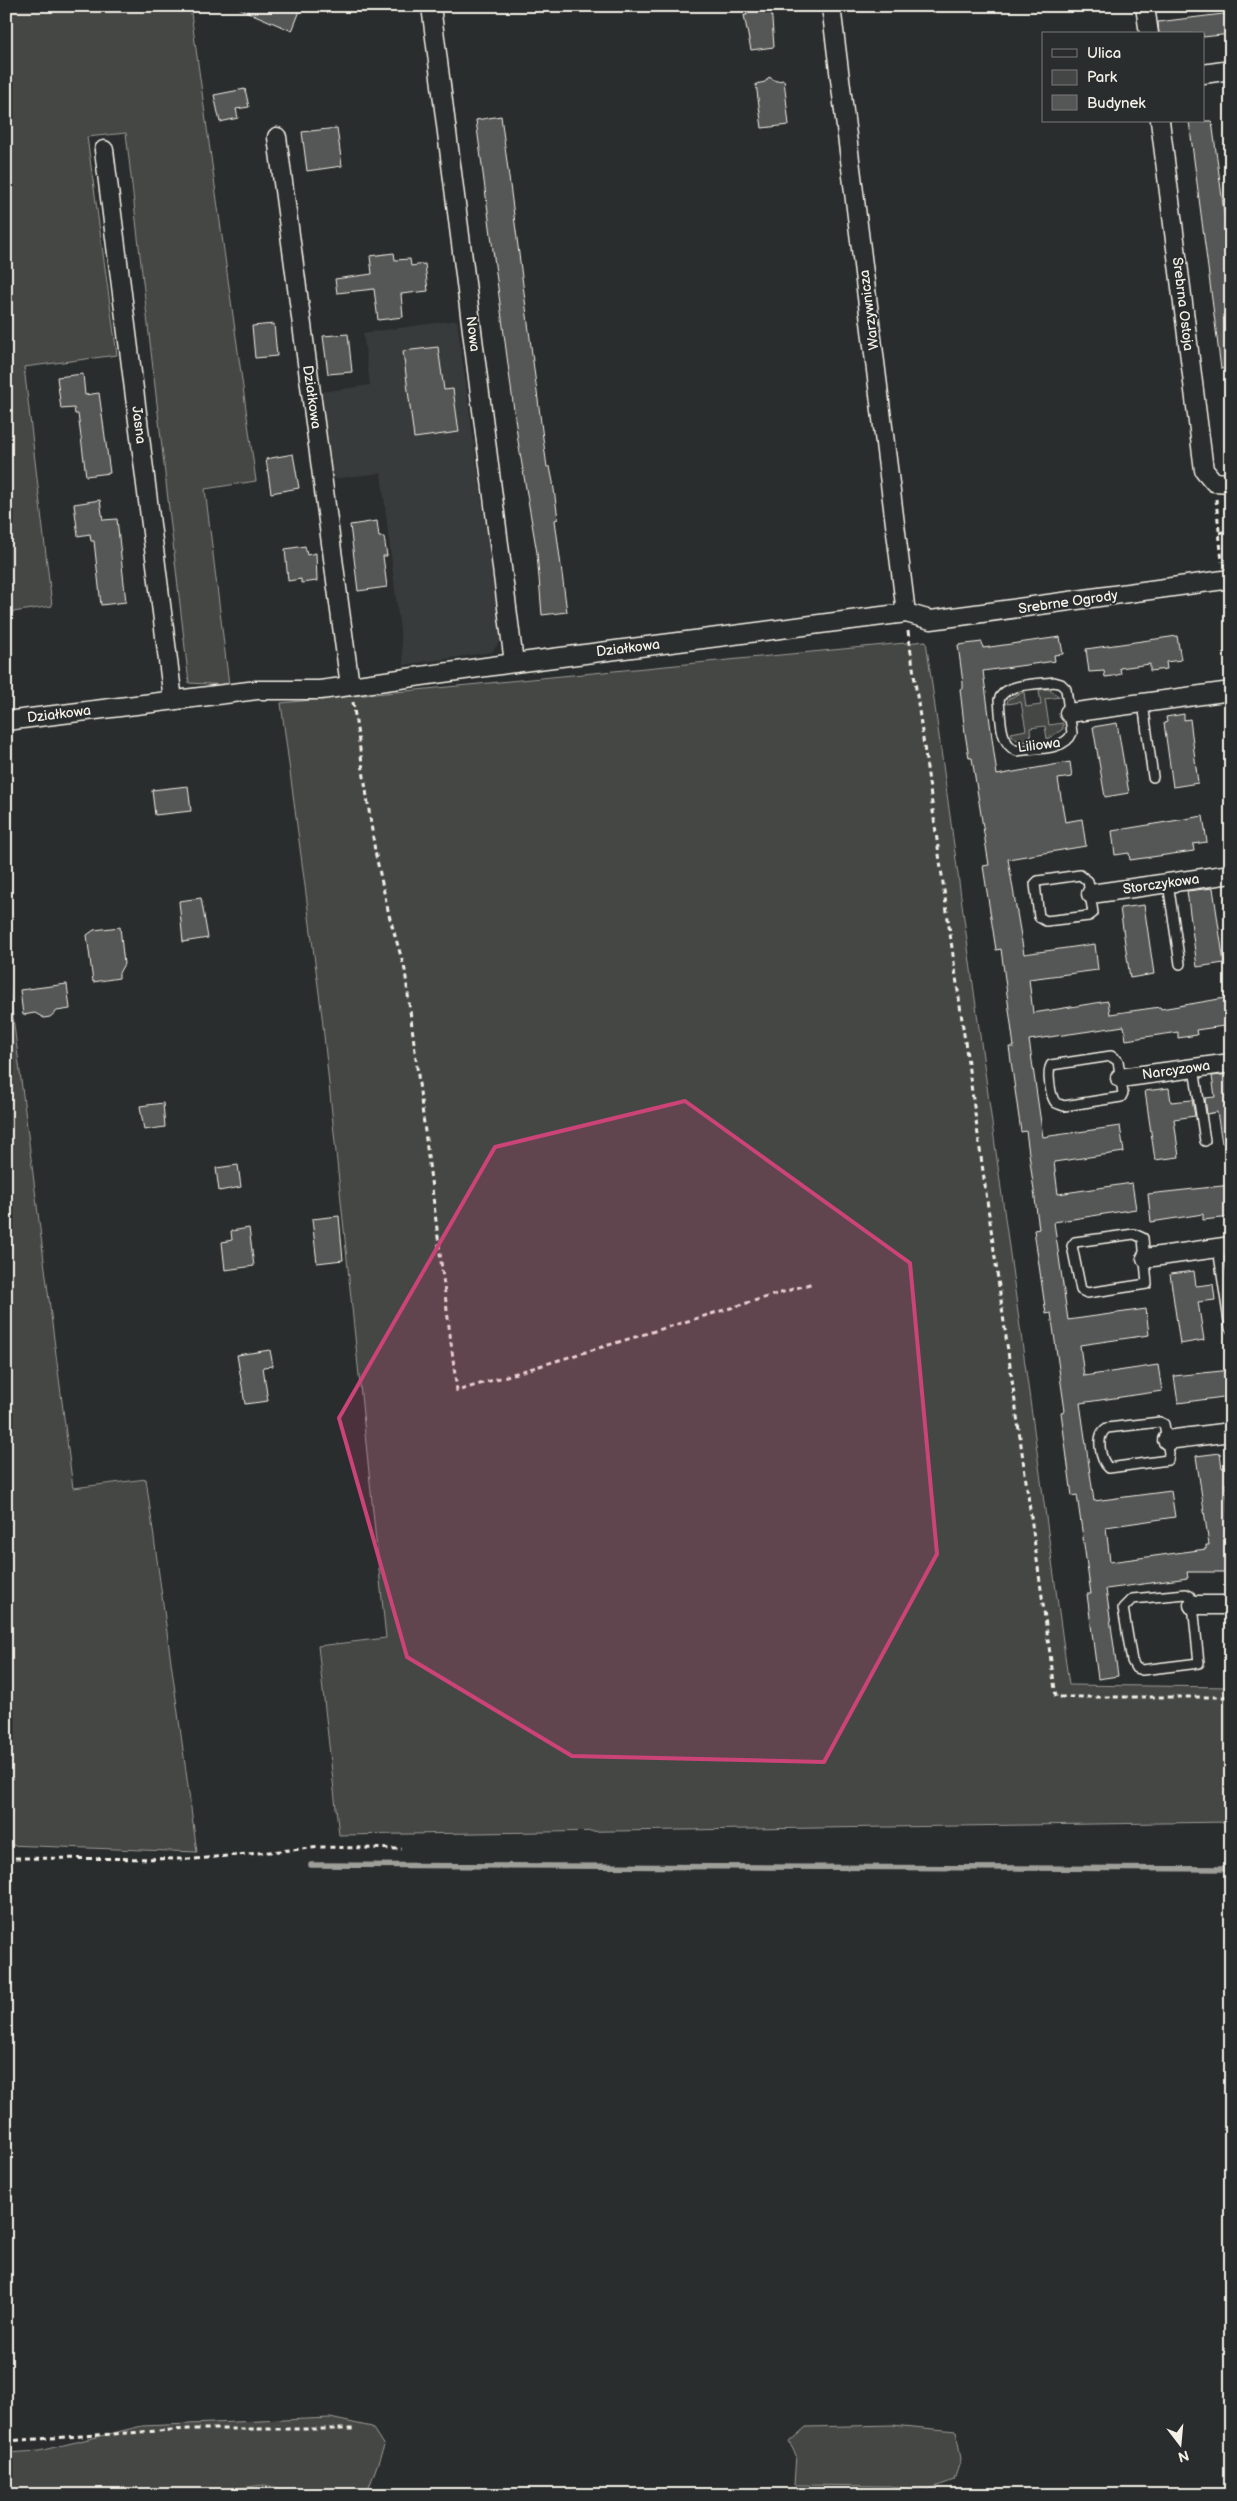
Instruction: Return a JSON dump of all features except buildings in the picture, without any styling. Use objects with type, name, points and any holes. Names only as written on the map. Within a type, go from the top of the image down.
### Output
[{"type":"street","name":"Nowa","points":[[431,6],[514,663]]},
{"type":"street","name":"Warzywnicza","points":[[831,6],[906,613]]},
{"type":"street","points":[[1145,6],[1149,32]]},
{"type":"street","points":[[1204,74],[1231,70]]},
{"type":"street","name":"Srebrna Ostoja","points":[[1160,122],[1204,470],[1223,483]]},
{"type":"street","name":"Działkowa","points":[[278,137],[350,686]]},
{"type":"street","name":"Jasna","points":[[104,150],[173,700]]},
{"type":"street","name":"Srebrne Ogrody","points":[[906,613],[930,620],[1228,580]]},
{"type":"street","name":"Działkowa","points":[[6,721],[257,690],[320,690],[906,613]]},
{"type":"street","points":[[1069,713],[1231,691]]},
{"type":"street","name":"Storczykowa","points":[[1091,894],[1231,874]]},
{"type":"street","name":"Narcyzowa","points":[[1120,1078],[1231,1063]]},
{"type":"street","points":[[1146,1258],[1225,1247]]},
{"type":"street","points":[[1168,1440],[1231,1432]]},
{"type":"street","points":[[1193,1605],[1231,1605]]},
{"type":"lane","name":"Liliowa","points":[[1054,682],[1062,684],[1066,689],[1069,713],[1072,733],[1069,740],[1062,744],[1017,751],[1010,748],[1005,741],[999,700],[1001,694],[1007,689],[1054,682]]},
{"type":"lane","points":[[1143,703],[1153,777]]},
{"type":"lane","points":[[1080,876],[1088,881],[1091,894],[1093,909],[1089,916],[1046,922],[1039,917],[1035,884],[1038,881],[1080,876]]},
{"type":"lane","points":[[1168,882],[1180,964]]},
{"type":"lane","points":[[1111,1056],[1118,1061],[1120,1078],[1123,1093],[1118,1098],[1064,1106],[1057,1104],[1054,1100],[1049,1068],[1051,1065],[1111,1056]]},
{"type":"lane","points":[[1194,1068],[1204,1141]]},
{"type":"lane","points":[[1134,1234],[1143,1238],[1146,1258],[1147,1284],[1087,1293],[1081,1290],[1078,1285],[1072,1246],[1075,1242],[1134,1234]]},
{"type":"lane","points":[[1225,1247],[1230,1328]]},
{"type":"lane","points":[[1160,1422],[1164,1424],[1168,1440],[1168,1460],[1110,1468],[1105,1464],[1099,1436],[1107,1428],[1160,1422]]},
{"type":"lane","points":[[1186,1594],[1190,1596],[1193,1605],[1199,1663],[1159,1668],[1136,1668],[1132,1661],[1123,1608],[1125,1603],[1132,1599],[1186,1594]]},
{"type":"path","points":[[1223,483],[1219,533],[1228,580]]},
{"type":"path","points":[[1219,533],[1231,530]]},
{"type":"path","points":[[906,613],[1056,1697],[1231,1697]]},
{"type":"path","points":[[350,686],[360,732],[375,851],[389,915],[405,970],[458,1391],[814,1283]]},
{"type":"path","points":[[6,1858],[195,1859],[322,1847],[402,1849]]},
{"type":"path","points":[[6,2441],[188,2429],[355,2429]]},
{"type":"highlighted area","points":[[685,1101],[910,1263],[937,1554],[824,1762],[572,1756],[407,1657],[339,1418],[495,1147]]},
{"type":"shaded area","points":[[457,320],[501,640],[492,652],[404,665],[381,473],[333,479],[321,392],[370,385],[363,333]]},
{"type":"green space","points":[[6,6],[190,6],[256,481],[205,489],[229,685],[189,683],[126,133],[87,137],[117,355],[24,367],[52,606],[6,613]]},
{"type":"green space","points":[[926,641],[1069,1685],[1231,1687],[1231,1822],[339,1835],[318,1646],[386,1638],[322,1016],[281,703]]},
{"type":"green space","points":[[1048,689],[1060,697],[1045,699],[1049,725],[1063,723],[1063,729],[1047,739],[1045,726],[1030,728],[1031,741],[1017,740],[1011,733],[1026,730],[1021,702],[1007,704],[1008,699],[1024,692],[1026,707],[1041,705],[1039,690]]},
{"type":"green space","points":[[6,962],[73,1488],[146,1479],[197,1852],[6,1845]]},
{"type":"green space","points":[[330,2418],[372,2427],[384,2446],[367,2493],[312,2495],[264,2485],[184,2495],[6,2495],[6,2453],[39,2451],[142,2426]]},
{"type":"green space","points":[[892,2425],[956,2431],[961,2459],[954,2480],[924,2491],[890,2486],[794,2485],[796,2455],[789,2442],[806,2427]]},
{"type":"waterway","points":[[311,1865],[1231,1869]]}]
